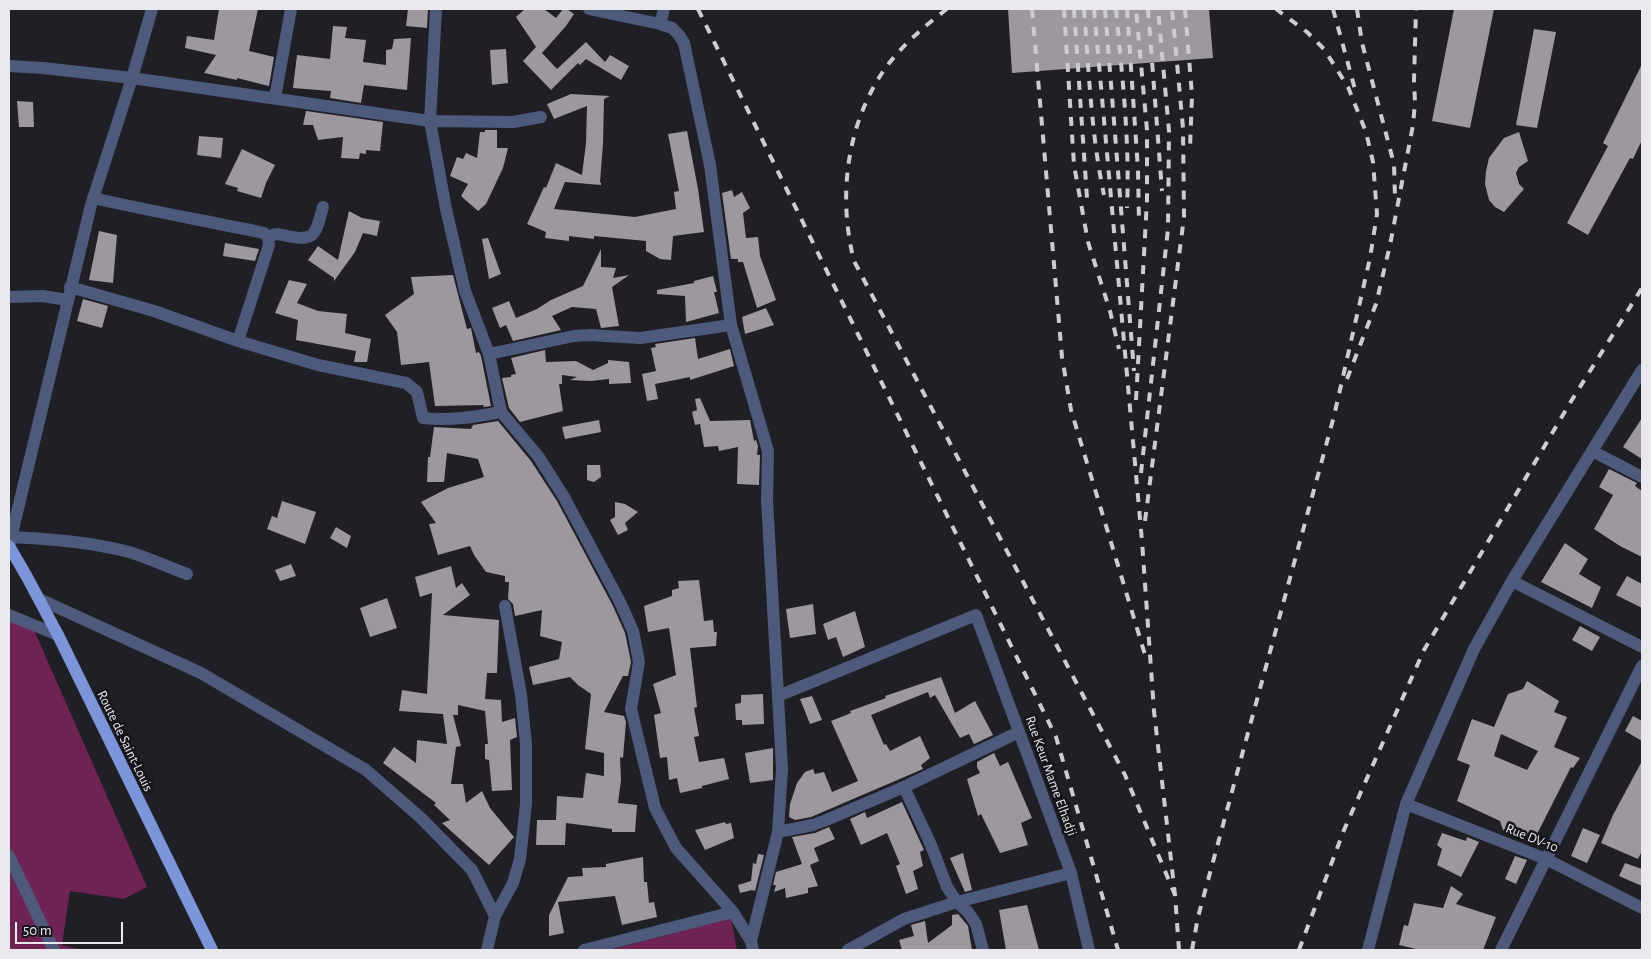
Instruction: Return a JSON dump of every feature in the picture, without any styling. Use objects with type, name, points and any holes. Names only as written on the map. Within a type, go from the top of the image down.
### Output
[{"type":"main road","name":"Route de Saint-Louis","points":[[10,543],[58,635],[212,950]]},
{"type":"street","points":[[152,9],[93,198],[70,287],[10,543],[69,541],[93,544],[130,553],[187,574]]},
{"type":"street","points":[[275,98],[291,9]]},
{"type":"street","points":[[436,9],[430,121],[446,209],[465,291],[488,354],[501,412],[538,456],[559,489],[620,602],[633,631],[639,662],[631,709],[655,808],[676,848],[732,912],[752,945]]},
{"type":"street","points":[[589,9],[672,28],[684,43],[710,164],[731,325],[768,451],[767,500],[782,769],[778,832],[752,945]]},
{"type":"street","points":[[660,24],[664,9]]},
{"type":"street","points":[[9,66],[132,78],[430,121],[513,122],[541,117]]},
{"type":"street","points":[[93,198],[159,213],[202,220],[264,234],[268,237],[279,234],[304,239],[311,237],[316,229],[323,207]]},
{"type":"street","points":[[238,341],[269,245],[268,237]]},
{"type":"street","points":[[70,287],[154,311],[238,341],[318,365],[406,383],[417,392],[423,418],[466,418],[501,412]]},
{"type":"street","points":[[9,297],[43,296],[67,300]]},
{"type":"street","points":[[488,354],[574,336],[640,338],[731,325]]},
{"type":"street","points":[[1368,950],[1406,804],[1474,649],[1512,581],[1642,370]]},
{"type":"street","points":[[1592,451],[1642,477]]},
{"type":"street","points":[[1512,581],[1642,647]]},
{"type":"street","points":[[39,599],[201,673],[366,770],[421,818],[472,870],[495,916]]},
{"type":"street","points":[[487,950],[495,916],[513,883],[520,859],[526,804],[526,744],[521,695],[504,606]]},
{"type":"street","points":[[9,615],[58,635]]},
{"type":"street","name":"Rue Keur Mame Elhadji","points":[[778,696],[976,615],[1071,873],[1089,950]]},
{"type":"street","points":[[1501,950],[1642,666]]},
{"type":"street","points":[[778,832],[813,824],[904,788],[1019,732]]},
{"type":"street","points":[[904,788],[931,845],[947,887],[976,924],[983,950]]},
{"type":"street","name":"Rue DV-10","points":[[1406,804],[1546,859],[1642,908]]},
{"type":"street","points":[[9,856],[54,950]]},
{"type":"street","points":[[848,950],[869,944],[904,920],[957,902],[1071,873]]},
{"type":"street","points":[[584,950],[732,912]]},
{"type":"shaded area","points":[[9,619],[34,630],[147,887],[124,899],[70,891],[62,945],[81,950],[9,950]]},
{"type":"shaded area","points":[[731,918],[737,950],[610,950]]},
{"type":"building","points":[[219,9],[258,9],[249,51],[274,57],[269,86],[237,78],[237,80],[204,73],[216,55],[185,48],[187,36],[214,40]]},
{"type":"building","points":[[408,9],[428,9],[427,28],[406,26]]},
{"type":"building","points":[[525,9],[544,9],[556,18],[563,9],[567,9],[574,14],[542,53],[557,69],[586,42],[605,62],[610,55],[629,66],[621,80],[586,59],[580,65],[578,63],[551,90],[523,61],[536,47],[516,17]]},
{"type":"building","points":[[1008,9],[1209,9],[1213,58],[1012,73]]},
{"type":"building","points":[[1454,9],[1494,9],[1470,128],[1432,121]]},
{"type":"building","points":[[333,26],[347,27],[345,38],[366,40],[363,62],[386,65],[386,50],[392,49],[394,39],[411,38],[407,90],[364,85],[361,103],[330,98],[331,91],[293,88],[297,55],[330,59]]},
{"type":"building","points":[[1534,29],[1556,32],[1537,128],[1516,125]]},
{"type":"building","points":[[506,49],[508,83],[492,85],[490,50]]},
{"type":"building","points":[[1642,64],[1642,140],[1633,159],[1630,158],[1588,235],[1567,223],[1608,146],[1603,143]]},
{"type":"building","points":[[571,94],[610,96],[604,99],[601,185],[565,182],[554,209],[635,217],[676,209],[674,192],[679,191],[668,134],[687,131],[704,232],[673,236],[671,260],[660,259],[646,251],[646,241],[594,236],[594,239],[569,236],[569,241],[545,238],[546,232],[527,224],[544,187],[546,188],[556,163],[582,175],[586,143],[587,106],[554,119],[547,104]]},
{"type":"building","points":[[17,101],[33,102],[34,127],[19,127]]},
{"type":"building","points":[[306,111],[383,122],[380,151],[366,150],[366,154],[360,153],[359,159],[341,158],[343,137],[318,140],[313,125],[303,125]]},
{"type":"building","points":[[485,130],[497,130],[497,148],[508,148],[503,168],[486,204],[478,211],[461,196],[468,184],[450,176],[457,157],[463,159],[466,153],[477,158],[480,132],[485,132]]},
{"type":"building","points":[[1519,132],[1528,161],[1519,167],[1516,173],[1519,184],[1524,189],[1504,212],[1495,207],[1489,200],[1485,184],[1486,171],[1489,158],[1504,138]]},
{"type":"building","points":[[199,136],[223,138],[221,158],[197,155]]},
{"type":"building","points":[[242,149],[275,165],[261,198],[237,191],[238,188],[225,184]]},
{"type":"building","points":[[732,190],[734,197],[742,192],[750,208],[743,213],[746,238],[758,237],[760,256],[776,300],[757,308],[743,262],[738,262],[738,259],[731,259],[722,193]]},
{"type":"building","points":[[349,211],[362,218],[380,221],[377,236],[363,233],[355,252],[334,281],[334,278],[308,260],[318,246],[338,260]]},
{"type":"building","points":[[99,231],[117,235],[113,283],[89,280]]},
{"type":"building","points":[[488,238],[501,274],[489,279],[482,239]]},
{"type":"building","points":[[225,243],[259,249],[255,261],[223,256]]},
{"type":"building","points":[[601,249],[601,267],[616,268],[613,278],[629,275],[612,287],[619,326],[601,328],[596,309],[572,307],[552,316],[561,330],[513,341],[506,325],[500,328],[492,308],[509,301],[516,318],[583,286]]},
{"type":"building","points":[[453,275],[467,329],[471,328],[476,353],[479,352],[481,356],[491,406],[435,406],[429,362],[401,365],[397,332],[385,315],[414,294],[411,277]]},
{"type":"building","points":[[713,276],[717,292],[714,292],[719,313],[686,322],[685,296],[657,294],[657,290],[694,283],[694,281]]},
{"type":"building","points":[[289,280],[307,284],[297,303],[318,311],[347,314],[345,333],[371,339],[367,362],[354,362],[356,351],[296,340],[298,320],[275,313]]},
{"type":"building","points":[[83,299],[108,306],[102,328],[77,321]]},
{"type":"building","points":[[766,308],[774,325],[745,334],[742,317]]},
{"type":"building","points":[[695,338],[698,359],[730,349],[734,366],[690,380],[690,377],[655,384],[658,399],[647,401],[642,374],[656,371],[651,348],[656,347],[655,344]]},
{"type":"building","points":[[545,350],[546,362],[576,361],[593,370],[608,363],[608,360],[629,362],[631,383],[609,384],[609,379],[591,381],[570,380],[577,377],[562,375],[562,384],[559,384],[563,411],[520,422],[509,408],[502,378],[511,377],[511,375],[516,374],[511,358]]},
{"type":"building","points":[[700,398],[710,421],[750,420],[754,441],[756,440],[758,446],[757,455],[760,455],[759,485],[737,484],[738,447],[719,451],[718,446],[704,447],[700,424],[695,425],[692,412],[697,410],[695,399]]},
{"type":"building","points":[[1642,418],[1642,459],[1623,447]]},
{"type":"building","points":[[599,420],[601,432],[565,439],[562,427]]},
{"type":"building","points":[[498,421],[531,461],[557,501],[613,606],[625,633],[631,662],[628,676],[623,676],[604,712],[624,716],[626,722],[623,758],[620,757],[621,780],[618,803],[637,805],[635,832],[612,832],[612,829],[566,823],[565,845],[536,845],[537,820],[556,820],[557,796],[583,798],[586,773],[604,776],[604,753],[585,749],[591,694],[570,677],[533,685],[529,667],[559,659],[562,642],[540,636],[542,610],[515,616],[513,604],[508,599],[509,582],[505,582],[505,576],[486,572],[470,546],[438,555],[429,524],[436,523],[421,502],[448,488],[484,477],[478,459],[447,453],[444,482],[427,482],[428,457],[430,457],[434,427],[471,429],[473,425]]},
{"type":"building","points":[[587,465],[600,465],[601,477],[594,482],[587,480]]},
{"type":"building","points":[[1609,469],[1637,483],[1635,486],[1642,491],[1642,557],[1620,546],[1594,529],[1613,495],[1599,487]]},
{"type":"building","points":[[282,501],[316,512],[305,544],[267,529],[272,516],[277,518]]},
{"type":"building","points":[[615,502],[625,504],[638,512],[625,523],[628,530],[618,535],[610,520],[615,517]]},
{"type":"building","points":[[336,527],[351,536],[347,548],[330,538]]},
{"type":"building","points":[[1565,543],[1588,559],[1579,574],[1601,587],[1592,608],[1541,582]]},
{"type":"building","points":[[291,564],[296,576],[280,581],[275,570]]},
{"type":"building","points":[[451,566],[456,588],[462,583],[470,595],[443,615],[499,620],[497,673],[487,673],[485,699],[501,700],[502,722],[515,718],[517,737],[510,740],[512,790],[492,791],[489,760],[485,759],[485,744],[488,744],[485,711],[458,705],[458,715],[453,715],[461,746],[456,747],[451,784],[463,784],[466,803],[482,791],[490,808],[514,837],[489,865],[442,823],[450,820],[434,805],[436,803],[383,763],[394,747],[416,763],[417,740],[447,744],[443,714],[399,711],[402,690],[427,694],[432,593],[420,597],[415,577]]},
{"type":"building","points":[[1627,576],[1642,584],[1642,608],[1616,595]]},
{"type":"building","points":[[699,580],[704,621],[713,620],[714,632],[717,632],[716,646],[690,648],[697,707],[694,708],[699,736],[694,737],[699,762],[724,758],[729,779],[680,793],[677,778],[669,780],[667,757],[660,758],[654,715],[661,713],[653,684],[676,675],[669,628],[648,632],[644,606],[672,596],[672,590],[679,588],[678,581]]},
{"type":"building","points":[[387,598],[397,628],[370,637],[360,608]]},
{"type":"building","points":[[813,604],[816,634],[790,638],[786,609]]},
{"type":"building","points":[[855,611],[865,647],[843,657],[836,637],[828,640],[823,624]]},
{"type":"building","points":[[1580,626],[1600,637],[1592,651],[1572,640]]},
{"type":"building","points":[[941,677],[955,713],[975,701],[993,735],[974,744],[969,734],[960,738],[935,695],[930,698],[928,692],[871,715],[884,745],[886,744],[890,751],[920,736],[930,758],[921,765],[923,769],[811,817],[795,820],[789,817],[790,804],[797,783],[805,772],[813,769],[815,774],[824,772],[832,792],[858,781],[831,721],[851,713],[850,711],[886,698],[885,696]]},
{"type":"building","points":[[1527,681],[1559,701],[1554,712],[1567,717],[1554,747],[1580,758],[1573,768],[1571,767],[1532,844],[1503,830],[1500,821],[1457,801],[1470,765],[1457,760],[1472,719],[1494,727],[1508,694],[1523,689]],"holes":[[[1501,734],[1538,751],[1527,770],[1494,756]]]},
{"type":"building","points":[[763,694],[764,724],[742,725],[742,720],[736,720],[735,704],[741,703],[741,695]]},
{"type":"building","points":[[812,696],[822,720],[810,724],[800,699]]},
{"type":"building","points":[[1633,716],[1642,721],[1642,741],[1625,731]]},
{"type":"building","points":[[773,748],[773,780],[750,783],[745,753]]},
{"type":"building","points":[[994,753],[1000,766],[1008,762],[1032,818],[1021,823],[1028,845],[1000,853],[981,814],[978,816],[967,779],[980,773],[977,762]]},
{"type":"building","points":[[1642,761],[1642,851],[1638,859],[1601,843],[1613,815]]},
{"type":"building","points":[[902,802],[924,850],[920,852],[923,866],[913,871],[918,889],[906,894],[896,866],[900,864],[887,833],[861,845],[850,819],[865,812],[867,818]]},
{"type":"building","points":[[725,822],[726,824],[731,823],[734,838],[705,850],[695,830]]},
{"type":"building","points":[[829,827],[835,839],[814,848],[819,861],[810,865],[818,886],[808,888],[808,893],[786,898],[785,888],[774,892],[776,885],[773,885],[776,872],[802,864],[792,837],[815,833]]},
{"type":"building","points":[[1583,828],[1600,835],[1587,863],[1571,856]]},
{"type":"building","points":[[1442,833],[1466,841],[1467,837],[1479,842],[1461,877],[1437,865],[1442,849],[1437,845]]},
{"type":"building","points":[[963,853],[972,890],[965,892],[950,858]]},
{"type":"building","points":[[758,854],[764,855],[755,891],[740,893],[738,885],[751,881],[753,863],[756,864]]},
{"type":"building","points":[[1515,856],[1527,860],[1516,884],[1505,879]]},
{"type":"building","points":[[643,857],[644,882],[647,882],[649,903],[654,902],[657,917],[622,925],[615,896],[558,902],[564,933],[549,936],[549,915],[568,877],[583,876],[582,868],[606,867],[606,864]]},
{"type":"building","points":[[1625,863],[1642,869],[1642,886],[1619,876]]},
{"type":"building","points":[[1451,886],[1463,894],[1456,904],[1496,917],[1483,950],[1420,950],[1399,945],[1404,925],[1408,926],[1414,903],[1443,908]]},
{"type":"building","points":[[1027,905],[1039,950],[1006,950],[999,910]]},
{"type":"building","points":[[958,914],[968,926],[972,950],[902,950],[899,940],[914,936],[911,925],[925,921],[928,943],[952,925],[952,915]]},
{"type":"railway","points":[[698,9],[1056,737],[1118,950]]},
{"type":"railway","points":[[947,9],[912,38],[888,64],[870,94],[860,117],[848,164],[846,188],[849,237],[854,261],[1125,775],[1175,895]]},
{"type":"railway","points":[[1032,9],[1062,357],[1071,410],[1146,658]]},
{"type":"railway","points":[[1064,9],[1074,165],[1088,242],[1110,311],[1119,349]]},
{"type":"railway","points":[[1074,9],[1087,198]]},
{"type":"railway","points":[[1084,9],[1093,126],[1104,195]]},
{"type":"railway","points":[[1094,9],[1142,541],[1154,711],[1175,895],[1179,950]]},
{"type":"railway","points":[[1105,9],[1134,371]]},
{"type":"railway","points":[[1116,9],[1126,133],[1127,208]]},
{"type":"railway","points":[[1127,9],[1138,170],[1139,223]]},
{"type":"railway","points":[[1136,9],[1147,130],[1147,200],[1136,400]]},
{"type":"railway","points":[[1148,9],[1162,191]]},
{"type":"railway","points":[[1141,473],[1168,229],[1169,131],[1158,9]]},
{"type":"railway","points":[[1145,521],[1184,217],[1183,128],[1172,9]]},
{"type":"railway","points":[[1185,9],[1192,95],[1190,148]]},
{"type":"railway","points":[[1192,950],[1198,917],[1334,416],[1370,258],[1377,214],[1373,162],[1366,132],[1348,87],[1324,49],[1307,32],[1276,9]]},
{"type":"railway","points":[[1333,9],[1356,93]]},
{"type":"railway","points":[[1357,9],[1362,43],[1394,164],[1395,197]]},
{"type":"railway","points":[[1347,379],[1376,304],[1390,245],[1413,125],[1416,9]]},
{"type":"railway","points":[[1299,950],[1344,830],[1424,650],[1570,403],[1642,288]]}]
